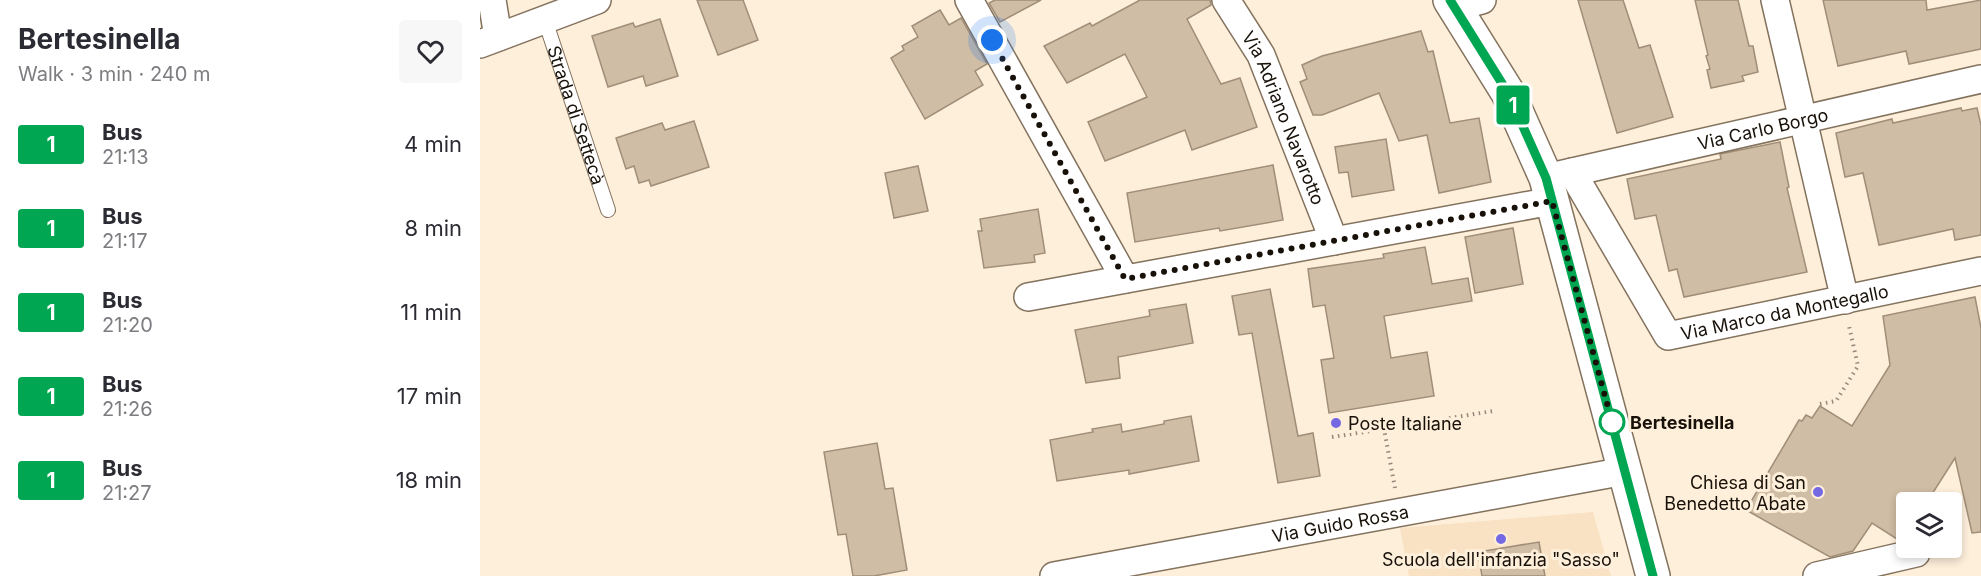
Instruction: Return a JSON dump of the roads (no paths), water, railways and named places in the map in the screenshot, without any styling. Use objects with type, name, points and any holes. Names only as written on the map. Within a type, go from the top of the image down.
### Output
[{"type":"main road","points":[[1462,2],[1556,184],[1625,471],[1653,576]]},
{"type":"street","points":[[492,0],[489,41],[597,0]]},
{"type":"street","points":[[969,0],[1125,279]]},
{"type":"street","name":"Via Adriano Navarotto","points":[[1226,0],[1261,56],[1334,241]]},
{"type":"street","points":[[1775,0],[1845,300]]},
{"type":"street","name":"Via Carlo Borgo","points":[[1028,297],[1334,241],[1803,119],[1981,79]]},
{"type":"street","name":"Via Marco da Montegallo","points":[[1556,184],[1668,336],[1981,271]]},
{"type":"street","name":"Via Guido Rossa","points":[[1054,576],[1625,471]]},
{"type":"street","points":[[1817,576],[1896,558]]},
{"type":"lane","name":"Strada di Settecà","points":[[546,20],[608,210]]},
{"type":"place","name":"Bertesinella","points":[[1612,422]]},
{"type":"place","name":"Poste Italiane","points":[[1336,423]]},
{"type":"place","name":"Chiesa di San Benedetto Abate","points":[[1818,492]]},
{"type":"place","name":"Scuola dell'infanzia \"Sasso\"","points":[[1501,539]]}]
